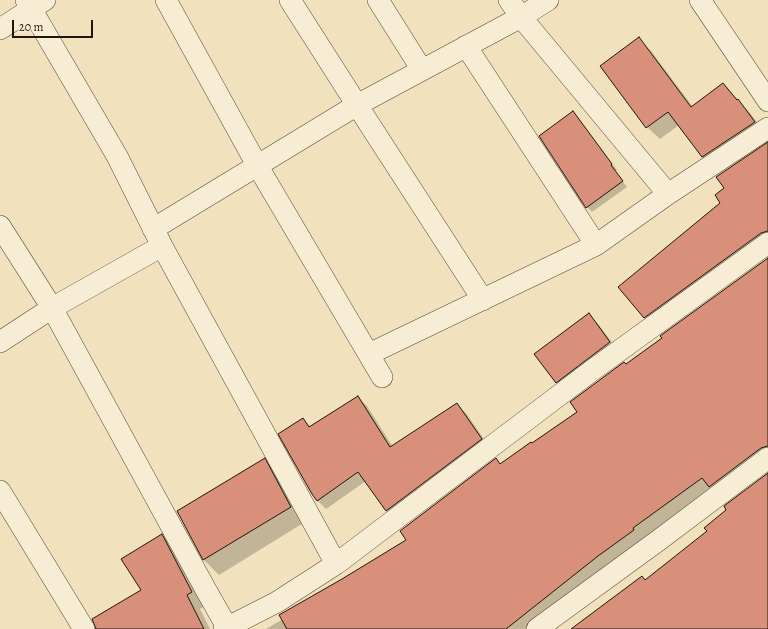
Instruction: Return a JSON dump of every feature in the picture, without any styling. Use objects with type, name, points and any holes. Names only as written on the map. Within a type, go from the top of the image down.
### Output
[{"type":"street","points":[[166,0],[257,165],[382,377]]},
{"type":"street","points":[[290,0],[483,300]]},
{"type":"street","points":[[378,0],[422,70]]},
{"type":"street","points":[[0,342],[157,237],[257,165],[357,105],[466,46],[515,8],[548,0]]},
{"type":"street","points":[[700,0],[768,101]]},
{"type":"street","points":[[0,29],[34,3],[117,156],[157,237],[336,564]]},
{"type":"street","points":[[515,8],[668,194]]},
{"type":"street","points":[[466,46],[596,245]]},
{"type":"street","points":[[369,354],[596,245],[668,194],[768,128]]},
{"type":"street","points":[[0,226],[52,308],[226,628],[277,602],[336,564],[594,370],[768,243]]},
{"type":"street","points":[[537,629],[768,458]]},
{"type":"street","points":[[0,491],[84,629]]},
{"type":"building","points":[[639,37],[691,107],[723,83],[737,100],[738,99],[755,122],[702,157],[668,112],[646,128],[600,66]]},
{"type":"building","points":[[573,111],[623,181],[586,208],[539,136]]},
{"type":"building","points":[[768,142],[768,231],[761,233],[644,318],[618,287],[720,203],[715,195],[724,188],[716,177]]},
{"type":"building","points":[[768,258],[768,446],[761,448],[709,487],[702,478],[633,528],[634,530],[598,556],[506,629],[287,629],[279,615],[406,540],[400,531],[496,458],[500,464],[577,412],[570,402],[624,362],[626,364],[662,338],[660,336]]},
{"type":"building","points":[[589,313],[610,342],[556,383],[534,354]]},
{"type":"building","points":[[358,396],[390,447],[457,403],[482,439],[386,511],[358,472],[317,501],[278,434],[303,418],[309,427]]},
{"type":"building","points":[[265,458],[291,507],[203,560],[177,511]]},
{"type":"building","points":[[768,473],[768,629],[571,629],[642,576],[645,580],[707,531],[704,528],[726,510],[724,506]]},
{"type":"building","points":[[162,534],[192,592],[187,595],[204,629],[96,629],[92,619],[141,590],[121,559]]}]
